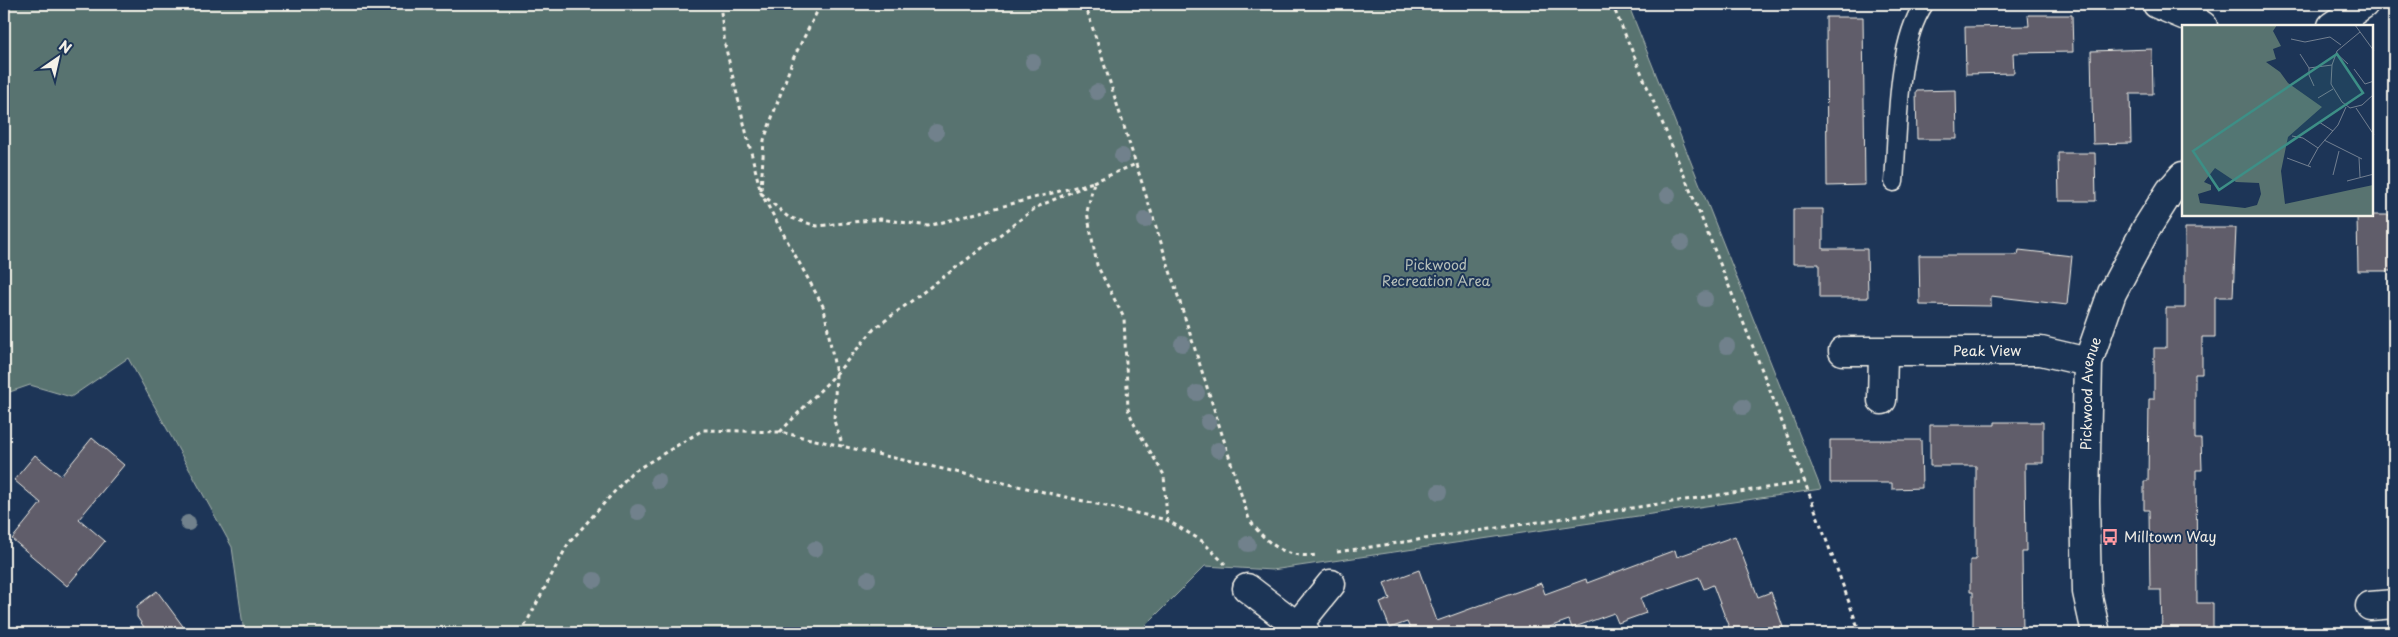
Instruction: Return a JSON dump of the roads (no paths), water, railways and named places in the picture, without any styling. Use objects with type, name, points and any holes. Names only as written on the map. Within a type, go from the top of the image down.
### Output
[{"type":"street","points":[[2157,4],[2193,19],[2202,25]]},
{"type":"street","points":[[2333,25],[2364,4]]},
{"type":"street","name":"Pickwood Avenue","points":[[2096,633],[2087,592],[2085,501],[2088,362],[2112,292],[2146,229],[2182,177]]},
{"type":"street","name":"Peak View","points":[[1843,351],[2042,350],[2088,362]]},
{"type":"street","points":[[1882,400],[1883,352]]},
{"type":"street","points":[[1247,588],[1302,630],[1331,584]]},
{"type":"lane","points":[[1894,182],[1902,69],[1916,16],[1924,4]]},
{"type":"place","name":"Milltown Way","points":[[2110,537]]},
{"type":"park label","name":"Pickwood Recreation Area","points":[[1436,274]]}]
